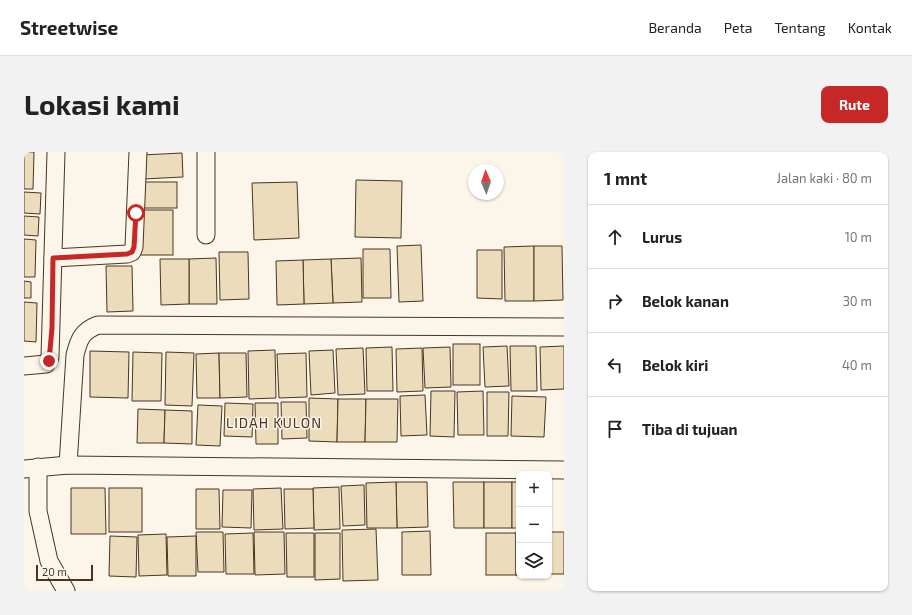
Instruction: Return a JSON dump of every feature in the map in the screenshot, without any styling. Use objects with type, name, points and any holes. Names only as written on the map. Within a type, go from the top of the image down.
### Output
[{"type":"street","points":[[24,366],[46,364],[50,357],[56,152]]},
{"type":"street","points":[[53,258],[127,254],[132,252],[134,247],[138,152]]},
{"type":"street","points":[[206,152],[206,236]]},
{"type":"street","points":[[68,466],[75,355],[79,339],[87,329],[98,325],[564,327]]},
{"type":"street","points":[[66,591],[49,561],[38,511],[31,468],[68,466],[564,470]]},
{"type":"building","points":[[24,152],[34,152],[33,189],[24,189]]},
{"type":"building","points":[[182,153],[183,177],[143,179],[142,155]]},
{"type":"building","points":[[356,180],[402,181],[401,238],[355,237]]},
{"type":"building","points":[[141,182],[177,182],[177,208],[141,208]]},
{"type":"building","points":[[297,182],[299,238],[254,240],[252,183]]},
{"type":"building","points":[[24,192],[41,193],[40,214],[24,213]]},
{"type":"building","points":[[140,210],[173,210],[173,255],[140,255]]},
{"type":"building","points":[[24,216],[39,217],[38,236],[24,235]]},
{"type":"building","points":[[24,239],[36,240],[35,277],[24,277]]},
{"type":"building","points":[[421,245],[423,301],[399,302],[397,246]]},
{"type":"building","points":[[534,246],[534,301],[505,301],[504,247]]},
{"type":"building","points":[[534,246],[562,246],[563,300],[534,301]]},
{"type":"building","points":[[363,249],[390,249],[391,298],[363,298]]},
{"type":"building","points":[[477,250],[502,250],[502,299],[477,298]]},
{"type":"building","points":[[219,252],[248,252],[249,299],[220,300]]},
{"type":"building","points":[[216,258],[217,304],[189,304],[189,259]]},
{"type":"building","points":[[361,258],[362,302],[333,303],[331,259]]},
{"type":"building","points":[[160,259],[189,259],[189,304],[161,305]]},
{"type":"building","points":[[331,259],[333,303],[304,304],[303,260]]},
{"type":"building","points":[[303,260],[304,304],[277,305],[276,261]]},
{"type":"building","points":[[106,266],[132,266],[133,311],[107,312]]},
{"type":"building","points":[[24,281],[31,282],[31,298],[24,298]]},
{"type":"building","points":[[24,302],[37,303],[36,342],[24,341]]},
{"type":"building","points":[[453,344],[480,344],[480,385],[453,385]]},
{"type":"building","points":[[507,346],[509,386],[485,387],[483,347]]},
{"type":"building","points":[[510,346],[536,346],[537,391],[511,391]]},
{"type":"building","points":[[564,346],[564,389],[541,390],[540,347]]},
{"type":"building","points":[[392,347],[393,391],[367,391],[366,348]]},
{"type":"building","points":[[450,347],[451,387],[425,388],[423,348]]},
{"type":"building","points":[[363,348],[365,394],[338,395],[336,349]]},
{"type":"building","points":[[422,348],[423,391],[397,392],[396,349]]},
{"type":"building","points":[[275,350],[276,398],[249,399],[248,351]]},
{"type":"building","points":[[333,350],[335,393],[311,395],[309,351]]},
{"type":"building","points":[[90,351],[129,352],[128,398],[90,397]]},
{"type":"building","points":[[133,352],[162,353],[161,401],[132,401]]},
{"type":"building","points":[[166,352],[194,353],[192,406],[165,405]]},
{"type":"building","points":[[219,353],[220,398],[197,398],[196,354]]},
{"type":"building","points":[[219,353],[246,353],[247,397],[220,398]]},
{"type":"building","points":[[306,353],[307,397],[279,398],[277,354]]},
{"type":"building","points":[[431,391],[455,391],[454,437],[430,436]]},
{"type":"building","points":[[483,391],[484,435],[458,435],[457,392]]},
{"type":"building","points":[[487,392],[509,392],[508,436],[487,436]]},
{"type":"building","points":[[425,395],[427,435],[401,436],[400,396]]},
{"type":"building","points":[[512,396],[546,397],[544,437],[511,436]]},
{"type":"building","points":[[309,398],[338,399],[337,442],[309,441]]},
{"type":"building","points":[[338,399],[366,399],[365,442],[337,442]]},
{"type":"building","points":[[366,399],[398,399],[397,442],[365,442]]},
{"type":"building","points":[[281,402],[306,402],[307,438],[282,439]]},
{"type":"building","points":[[225,403],[253,404],[252,437],[224,436]]},
{"type":"building","points":[[255,403],[278,403],[278,444],[256,444]]},
{"type":"building","points":[[198,405],[222,406],[220,446],[196,445]]},
{"type":"building","points":[[138,409],[165,410],[164,443],[137,443]]},
{"type":"building","points":[[165,410],[192,411],[192,444],[164,443]]},
{"type":"building","points":[[396,482],[427,482],[428,527],[397,528]]},
{"type":"building","points":[[396,482],[397,528],[367,528],[366,483]]},
{"type":"building","points":[[453,482],[484,482],[484,528],[454,528]]},
{"type":"building","points":[[484,482],[512,482],[512,528],[484,528]]},
{"type":"building","points":[[512,482],[516,482],[516,528],[512,528]]},
{"type":"building","points":[[364,485],[365,525],[343,526],[341,486]]},
{"type":"building","points":[[339,487],[340,529],[314,530],[313,488]]},
{"type":"building","points":[[71,488],[105,488],[106,534],[71,534]]},
{"type":"building","points":[[109,488],[142,488],[142,532],[109,532]]},
{"type":"building","points":[[281,488],[283,529],[254,530],[253,489]]},
{"type":"building","points":[[196,489],[219,489],[220,529],[196,529]]},
{"type":"building","points":[[284,489],[313,489],[314,528],[285,529]]},
{"type":"building","points":[[223,490],[252,490],[251,528],[222,527]]},
{"type":"building","points":[[376,529],[378,580],[343,581],[342,530]]},
{"type":"building","points":[[430,531],[431,575],[402,575],[402,532]]},
{"type":"building","points":[[196,532],[223,532],[224,572],[198,572]]},
{"type":"building","points":[[254,532],[284,532],[285,574],[255,575]]},
{"type":"building","points":[[552,532],[564,532],[564,574],[552,574]]},
{"type":"building","points":[[253,533],[254,574],[226,574],[225,534]]},
{"type":"building","points":[[286,533],[314,533],[314,577],[287,577]]},
{"type":"building","points":[[315,533],[340,533],[340,579],[315,580]]},
{"type":"building","points":[[486,533],[516,533],[516,575],[486,575]]},
{"type":"building","points":[[166,534],[167,575],[139,576],[138,535]]},
{"type":"building","points":[[110,536],[137,537],[136,577],[109,576]]},
{"type":"building","points":[[196,536],[196,576],[168,576],[167,537]]},
{"type":"district","name":"LIDAH KULON","points":[[274,423]]},
{"type":"route","points":[[49,361],[52,328],[53,258],[127,254],[132,252],[134,247],[136,213]]}]
